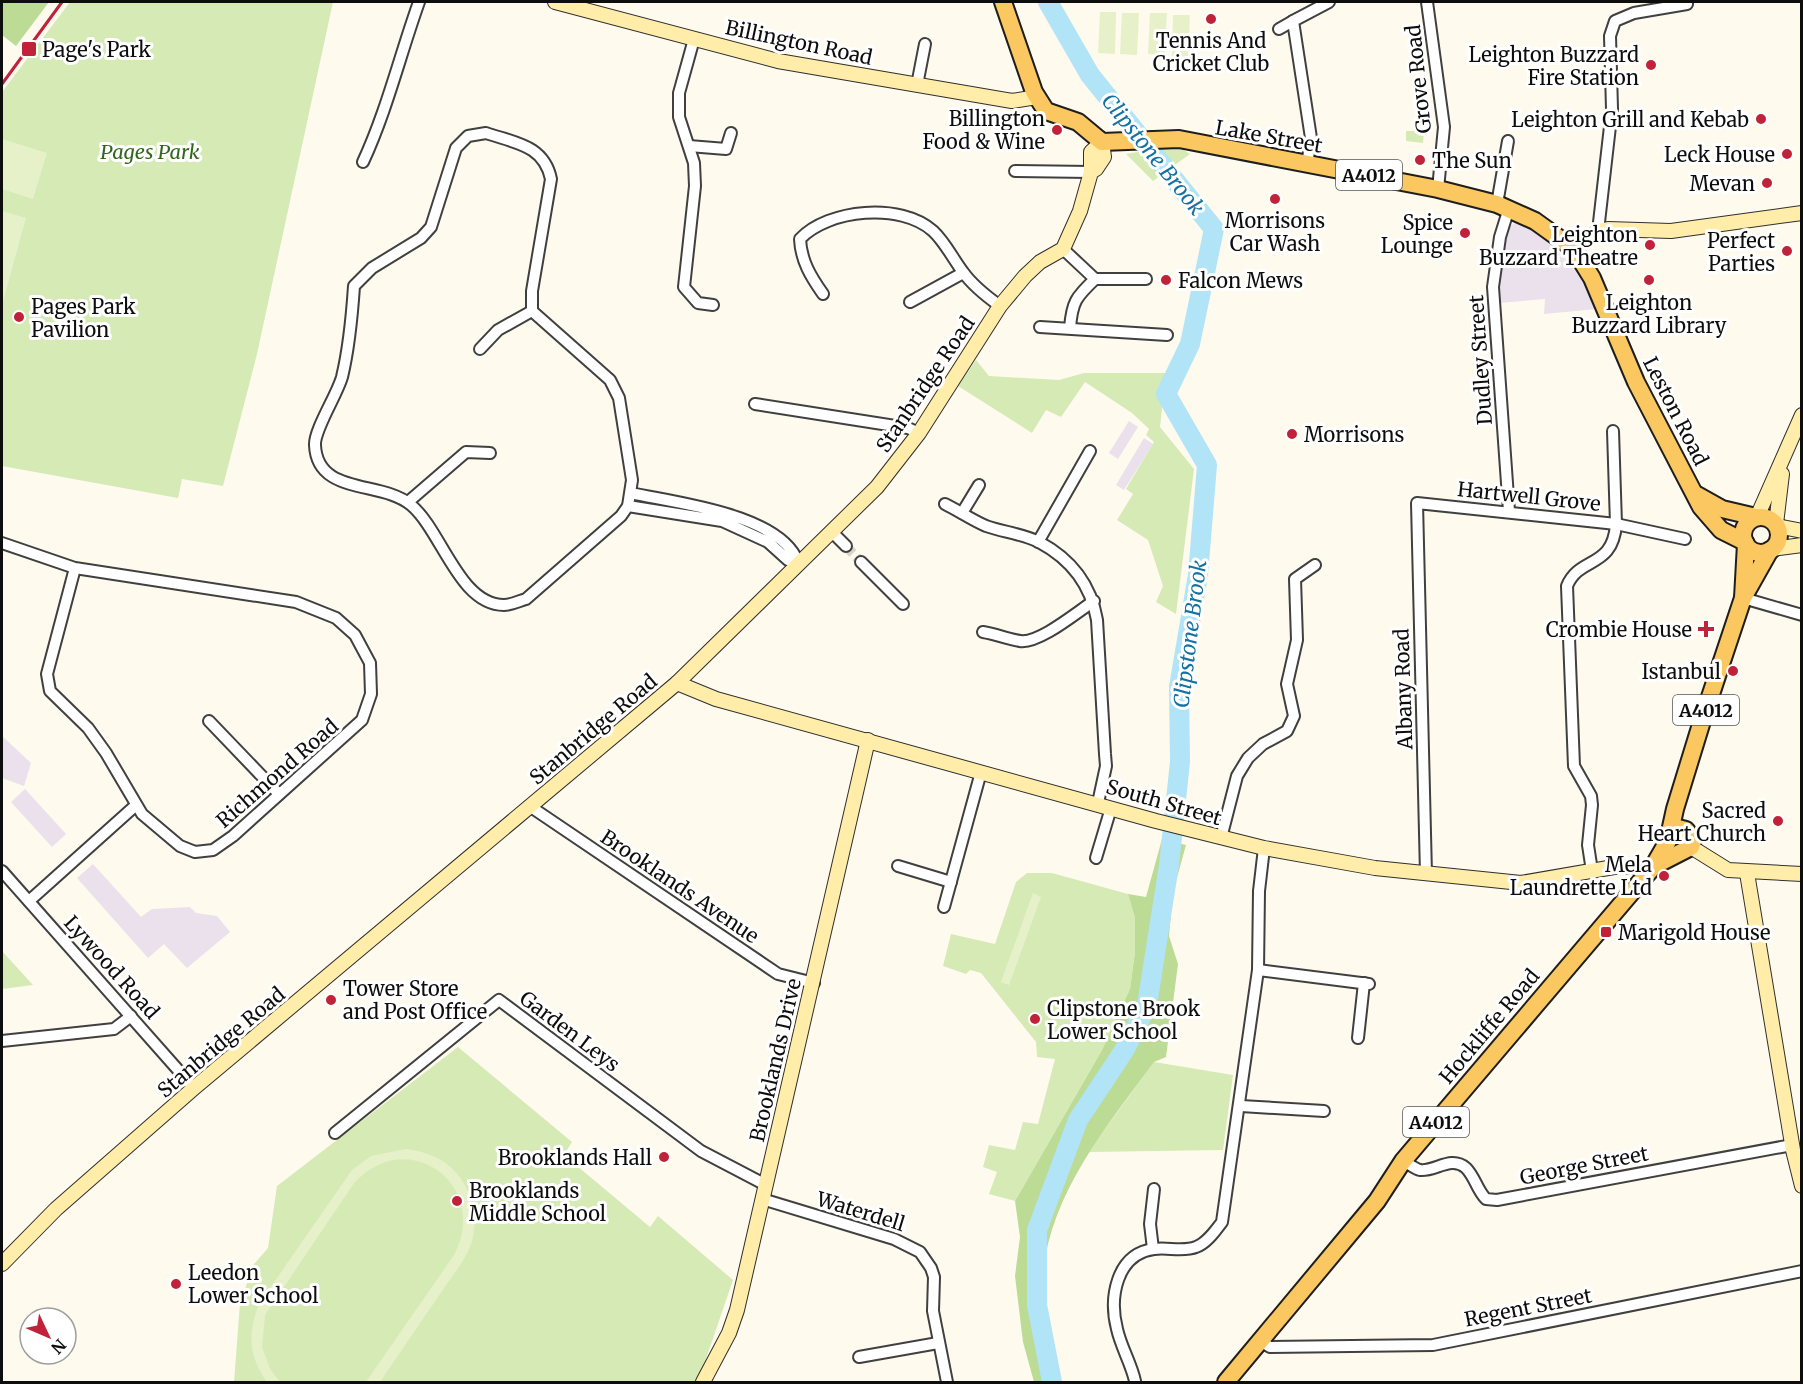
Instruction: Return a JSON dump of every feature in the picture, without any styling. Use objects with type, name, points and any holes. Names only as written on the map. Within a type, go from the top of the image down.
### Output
[{"type":"main road","points":[[1003,2],[1037,97],[1046,111],[1078,122],[1110,142]]},
{"type":"main road","name":"Lake Street","points":[[1110,142],[1179,139],[1438,189],[1503,206],[1535,220],[1574,249]]},
{"type":"main road","name":"Leston Road","points":[[1574,249],[1604,303],[1636,382],[1701,507],[1715,524],[1745,543]]},
{"type":"main road","name":"Leston Road","points":[[1696,494],[1722,509],[1756,517]]},
{"type":"main road","points":[[1756,517],[1767,518],[1776,525],[1778,540],[1771,549],[1754,551],[1745,543],[1746,524],[1756,517]]},
{"type":"main road","name":"A4012","points":[[1743,598],[1745,543]]},
{"type":"main road","name":"A4012","points":[[1677,844],[1693,840],[1686,830],[1682,793],[1702,722],[1743,598],[1771,549]]},
{"type":"main road","points":[[1677,844],[1682,793]]},
{"type":"main road","name":"Hockliffe Road","points":[[1226,1383],[1377,1201],[1403,1161],[1653,867],[1677,844]]},
{"type":"street","points":[[363,162],[382,121],[399,57],[419,2]]},
{"type":"street","name":"Billington Road","points":[[555,2],[778,61],[1012,101],[1037,97]]},
{"type":"street","points":[[1279,29],[1329,2]]},
{"type":"street","name":"Grove Road","points":[[1427,2],[1444,127],[1438,189]]},
{"type":"street","points":[[1598,231],[1612,109],[1610,36],[1615,21],[1634,13],[1687,4]]},
{"type":"street","points":[[1293,21],[1311,138],[1307,165]]},
{"type":"street","points":[[694,39],[679,93],[679,117],[694,163],[695,186],[684,286],[698,303],[713,305]]},
{"type":"street","points":[[917,85],[925,44]]},
{"type":"street","points":[[486,133],[535,150],[548,163],[551,179],[532,291],[532,311],[610,380],[619,398],[631,493],[628,506],[621,516],[526,599],[506,605],[487,603],[469,589],[423,515],[408,502],[392,494],[333,479],[318,464],[314,442],[341,379],[352,315],[354,286],[372,268],[421,238],[431,227],[456,148],[468,136],[486,133]]},
{"type":"street","points":[[689,146],[726,149],[731,133]]},
{"type":"street","name":"Dudley Street","points":[[1508,141],[1500,237],[1493,287],[1509,511]]},
{"type":"street","points":[[1015,171],[1091,172],[1096,169],[1110,142]]},
{"type":"street","points":[[1091,172],[1080,211],[1063,249],[1095,279],[1146,279]]},
{"type":"street","points":[[823,294],[810,275],[801,253],[800,239],[812,227],[843,216],[873,212],[915,219],[934,231],[977,289],[1000,306]]},
{"type":"street","points":[[1574,249],[1598,231],[1620,228],[1671,231],[1802,213]]},
{"type":"street","name":"Stanbridge Road","points":[[2,1264],[56,1209],[194,1088],[677,683],[877,487],[920,433],[1000,306],[1024,276],[1040,262],[1063,249]]},
{"type":"street","points":[[910,302],[963,273]]},
{"type":"street","points":[[1070,328],[1071,307],[1078,295],[1095,279]]},
{"type":"street","points":[[480,349],[498,330],[532,311]]},
{"type":"street","points":[[1040,327],[1167,335]]},
{"type":"street","points":[[755,404],[908,428],[920,433]]},
{"type":"street","points":[[1756,517],[1784,460],[1800,418]]},
{"type":"street","name":"Hartwell Grove","points":[[1417,503],[1616,524],[1613,431]]},
{"type":"street","points":[[1038,542],[1090,451]]},
{"type":"street","points":[[408,502],[466,452],[490,453]]},
{"type":"street","points":[[1784,460],[1776,525],[1802,531]]},
{"type":"street","points":[[962,513],[979,485]]},
{"type":"street","points":[[628,506],[722,521],[768,542],[788,560],[798,562],[795,553],[769,531],[724,513],[631,493]]},
{"type":"street","name":"Albany Road","points":[[1417,503],[1426,874]]},
{"type":"street","points":[[945,504],[986,526],[1038,542],[1065,560],[1087,585],[1094,601],[1106,766],[1104,806],[1096,858]]},
{"type":"street","points":[[1592,871],[1588,846],[1591,796],[1574,766],[1566,591],[1572,577],[1609,550],[1614,542],[1616,524],[1685,539]]},
{"type":"street","points":[[832,532],[846,546]]},
{"type":"street","name":"Richmond Road","points":[[2,543],[75,568],[296,603],[336,618],[355,635],[370,663],[371,694],[362,720],[233,836],[213,850],[195,852],[180,846],[135,806],[106,753],[88,728],[50,691],[47,674],[75,568]]},
{"type":"street","points":[[1771,549],[1802,545]]},
{"type":"street","points":[[861,562],[903,604]]},
{"type":"street","points":[[1221,838],[1238,777],[1248,758],[1263,744],[1287,731],[1294,716],[1287,684],[1297,640],[1295,579],[1315,565]]},
{"type":"street","points":[[1743,598],[1802,615]]},
{"type":"street","points":[[983,632],[1000,634],[1022,642],[1035,639],[1094,601]]},
{"type":"street","name":"South Street","points":[[677,683],[716,699],[1156,821],[1264,848],[1426,874],[1521,883],[1614,867],[1653,867]]},
{"type":"street","points":[[209,721],[279,794]]},
{"type":"street","name":"Brooklands Drive","points":[[703,1383],[729,1333],[737,1310],[814,983],[868,740]]},
{"type":"street","points":[[944,907],[981,772]]},
{"type":"street","points":[[29,901],[135,806]]},
{"type":"street","name":"Brooklands Avenue","points":[[531,807],[778,974],[814,983]]},
{"type":"street","points":[[1677,844],[1728,870],[1747,873],[1802,874]]},
{"type":"street","points":[[1135,1381],[1117,1329],[1113,1295],[1122,1269],[1134,1255],[1153,1249],[1195,1248],[1210,1237],[1222,1222],[1241,1106],[1258,970],[1258,891],[1264,848]]},
{"type":"street","points":[[897,866],[951,882]]},
{"type":"street","name":"Lywood Road","points":[[2,871],[194,1088]]},
{"type":"street","points":[[1747,873],[1792,1144],[1802,1186]]},
{"type":"street","points":[[1258,970],[1367,983],[1358,1038]]},
{"type":"street","name":"Garden Leys","points":[[335,1133],[499,1000],[701,1151],[766,1185]]},
{"type":"street","points":[[2,1041],[114,1029],[131,1016]]},
{"type":"street","points":[[1241,1106],[1324,1111]]},
{"type":"street","name":"George Street","points":[[1403,1161],[1420,1170],[1453,1163],[1464,1166],[1486,1199],[1497,1200],[1792,1144]]},
{"type":"street","points":[[1153,1249],[1150,1224],[1154,1189]]},
{"type":"street","name":"Waterdell","points":[[762,1199],[894,1239],[920,1252],[934,1277],[933,1311],[947,1383]]},
{"type":"street","name":"Regent Street","points":[[1260,1341],[1270,1347],[1433,1345],[1802,1271]]},
{"type":"street","points":[[859,1357],[938,1343]]},
{"type":"shaded area","points":[[1518,221],[1528,224],[1565,255],[1586,285],[1597,309],[1544,314],[1545,299],[1499,303],[1505,230]]},
{"type":"shaded area","points":[[1129,421],[1138,427],[1118,459],[1109,453]]},
{"type":"shaded area","points":[[1144,438],[1153,444],[1124,490],[1116,485]]},
{"type":"shaded area","points":[[2,736],[31,763],[24,786],[2,778]]},
{"type":"shaded area","points":[[25,789],[66,834],[52,847],[11,802]]},
{"type":"shaded area","points":[[93,864],[141,917],[152,909],[190,907],[196,913],[217,916],[230,932],[187,968],[164,944],[148,958],[77,878]]},
{"type":"green space","points":[[5,2],[49,2],[16,46],[2,35],[2,4]]},
{"type":"green space","name":"Pages Park","points":[[70,2],[333,2],[257,354],[223,486],[182,479],[178,498],[2,466],[2,92]]},
{"type":"green space","points":[[1100,12],[1116,12],[1115,54],[1098,53]]},
{"type":"green space","points":[[1122,13],[1139,13],[1137,55],[1120,54]]},
{"type":"green space","points":[[1150,13],[1167,13],[1165,55],[1148,54]]},
{"type":"green space","points":[[1173,15],[1190,15],[1188,57],[1172,56]]},
{"type":"green space","points":[[1406,131],[1424,131],[1423,143],[1406,141]]},
{"type":"green space","points":[[2,139],[47,153],[33,199],[2,189]]},
{"type":"green space","points":[[1160,148],[1182,149],[1190,154],[1153,181],[1126,154]]},
{"type":"green space","points":[[2,211],[26,218],[2,305]]},
{"type":"green space","points":[[976,360],[989,376],[1059,380],[1084,373],[1166,373],[1160,427],[1194,469],[1176,614],[1156,602],[1163,586],[1148,540],[1117,520],[1133,494],[1126,489],[1154,442],[1146,435],[1149,429],[1132,413],[1085,382],[1061,417],[1046,410],[1032,433],[958,386]]},
{"type":"green space","points":[[1162,839],[1186,845],[1173,892],[1169,936],[1178,964],[1166,1057],[1154,1062],[1100,1136],[1069,1188],[1057,1215],[1048,1244],[1043,1274],[1043,1300],[1060,1382],[1034,1382],[1023,1342],[1015,1276],[1020,1237],[1015,1201],[1102,1050],[1130,989],[1135,952],[1135,918],[1128,894],[1146,897]]},
{"type":"green space","points":[[1027,873],[1052,873],[1128,894],[1135,918],[1135,952],[1130,989],[1102,1050],[1015,1201],[989,1194],[997,1172],[983,1167],[989,1145],[1015,1150],[1023,1122],[1038,1124],[1055,1059],[1037,1057],[1036,1042],[981,973],[970,970],[966,974],[943,966],[951,934],[995,944],[1016,882]]},
{"type":"green space","points":[[1033,893],[1041,897],[1009,985],[1001,982]]},
{"type":"green space","points":[[2,951],[33,985],[2,989]]},
{"type":"green space","name":"Brooklands Middle School","points":[[458,1047],[572,1142],[564,1155],[650,1227],[658,1216],[733,1280],[698,1382],[234,1382],[240,1303],[254,1264],[268,1248],[277,1186]]},
{"type":"green space","points":[[1154,1062],[1233,1075],[1223,1150],[1088,1152]]},
{"type":"green space","points":[[406,1149],[423,1152],[446,1163],[467,1189],[474,1212],[474,1228],[471,1244],[462,1262],[380,1382],[366,1382],[454,1255],[463,1229],[462,1206],[453,1186],[438,1171],[419,1161],[398,1160],[375,1166],[354,1183],[265,1315],[262,1347],[270,1369],[280,1382],[267,1382],[256,1363],[252,1342],[253,1322],[261,1301],[352,1170],[371,1156]]},
{"type":"waterway","name":"Clipstone Brook","points":[[1048,2],[1090,75],[1214,229],[1190,344],[1166,394],[1207,465],[1198,575],[1179,687],[1180,762],[1169,865],[1147,1005],[1125,1049],[1078,1120],[1037,1230],[1037,1305],[1052,1382]]},
{"type":"tunnel","points":[[846,546],[861,562]]},
{"type":"railway","points":[[2,84],[62,2]]},
{"type":"place","name":"Tennis And Cricket Club","points":[[1211,19]]},
{"type":"place","name":"Page's Park","points":[[29,49]]},
{"type":"place","name":"Leighton Buzzard Fire Station","points":[[1651,65]]},
{"type":"place","name":"Leighton Grill and Kebab","points":[[1761,119]]},
{"type":"place","name":"Billington Food & Wine","points":[[1057,130]]},
{"type":"place","name":"Leck House","points":[[1787,154]]},
{"type":"place","name":"The Sun","points":[[1420,160]]},
{"type":"place","name":"Mevan","points":[[1767,183]]},
{"type":"place","name":"Morrisons Car Wash","points":[[1275,199]]},
{"type":"place","name":"Spice Lounge","points":[[1465,233]]},
{"type":"place","name":"Leighton Buzzard Theatre","points":[[1650,245]]},
{"type":"place","name":"Perfect Parties","points":[[1787,251]]},
{"type":"place","name":"Falcon Mews","points":[[1166,280]]},
{"type":"place","name":"Leighton Buzzard Library","points":[[1649,280]]},
{"type":"place","name":"Pages Park Pavilion","points":[[19,317]]},
{"type":"place","name":"Morrisons","points":[[1292,434]]},
{"type":"place","name":"Crombie House","points":[[1706,629]]},
{"type":"place","name":"Istanbul","points":[[1733,671]]},
{"type":"place","name":"Sacred Heart Church","points":[[1778,821]]},
{"type":"place","name":"Mela Laundrette Ltd","points":[[1664,876]]},
{"type":"place","name":"Marigold House","points":[[1606,932]]},
{"type":"place","name":"Tower Store and Post Office","points":[[331,1000]]},
{"type":"place","name":"Clipstone Brook Lower School","points":[[1035,1019]]},
{"type":"place","name":"Brooklands Hall","points":[[664,1157]]},
{"type":"place","name":"Brooklands Middle School","points":[[457,1201]]},
{"type":"place","name":"Leedon Lower School","points":[[176,1284]]}]
